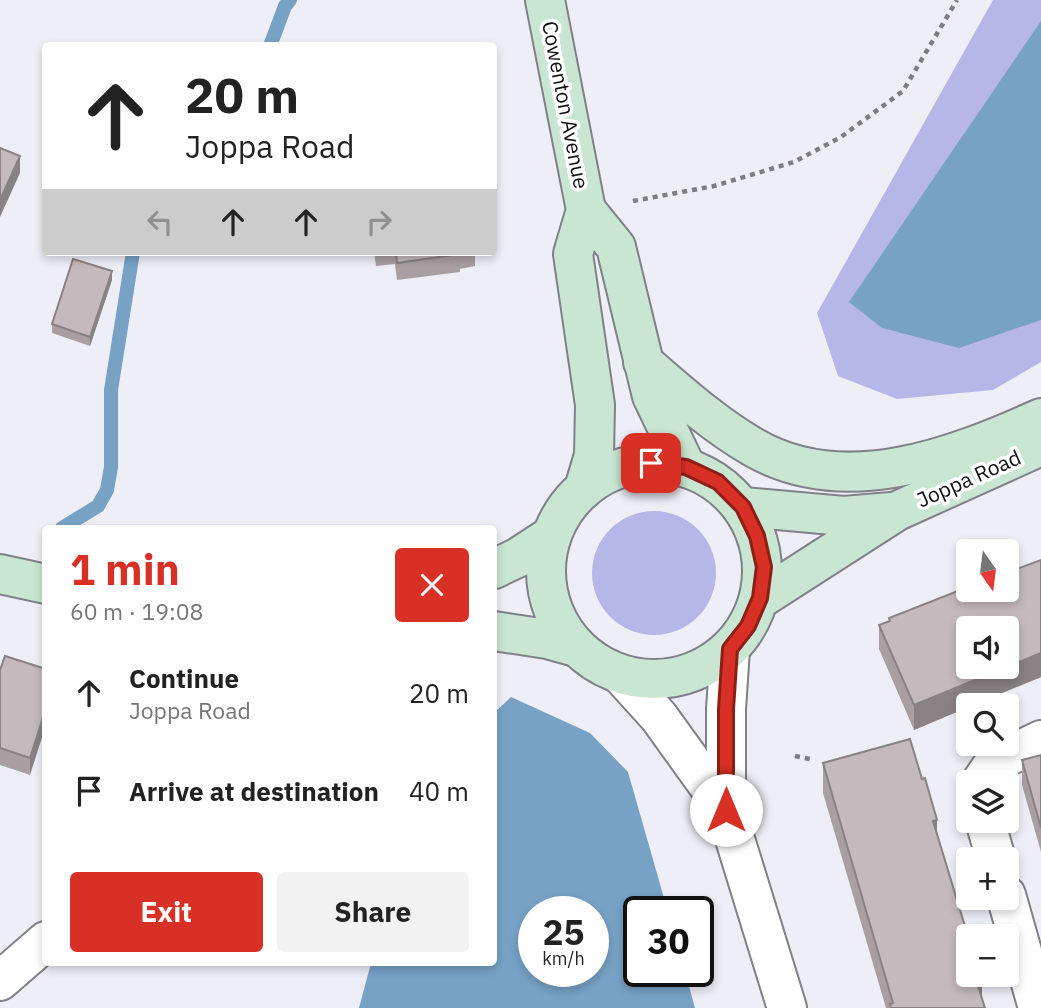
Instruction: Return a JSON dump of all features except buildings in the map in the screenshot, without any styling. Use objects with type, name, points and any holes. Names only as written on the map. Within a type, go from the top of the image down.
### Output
[{"type":"street","name":"Cowenton Avenue","points":[[545,0],[586,211],[573,254],[595,405],[594,455],[584,489]]},
{"type":"street","name":"Cowenton Avenue","points":[[586,211],[616,247],[652,396],[686,467]]},
{"type":"street","points":[[643,362],[717,423],[755,449],[794,464],[831,472],[873,471],[934,460],[1041,418]]},
{"type":"street","name":"Joppa Road","points":[[760,598],[897,511],[1041,446]]},
{"type":"street","points":[[651,463],[686,467],[718,482],[743,507],[757,536],[764,567],[760,598],[748,626],[730,649],[707,667],[680,676],[650,679],[621,674],[597,663],[576,647],[559,623],[549,595],[546,566],[551,536],[570,503],[584,489],[615,470],[651,463]]},
{"type":"street","name":"Joppa Road","points":[[743,507],[844,516],[897,511]]},
{"type":"street","points":[[497,568],[551,536]]},
{"type":"street","points":[[0,575],[42,583]]},
{"type":"street","points":[[497,631],[547,639],[576,647]]},
{"type":"street","points":[[730,649],[726,709],[726,810],[788,1008]]},
{"type":"street","points":[[621,674],[659,718],[726,810]]},
{"type":"street","points":[[989,770],[994,762],[1041,740]]},
{"type":"street","points":[[1010,910],[1038,1008]]},
{"type":"street","points":[[0,981],[42,944]]},
{"type":"path","points":[[586,211],[727,182],[794,162],[841,136],[903,91],[957,0]]},
{"type":"path","points":[[795,756],[810,759]]},
{"type":"shaded area","points":[[993,0],[1041,0],[1041,362],[993,390],[897,399],[838,376],[817,313]]},
{"type":"shaded area","points":[[1041,21],[1041,320],[959,348],[882,328],[849,302]]},
{"type":"shaded area","points":[[654,511],[678,516],[698,529],[711,549],[716,573],[711,597],[698,617],[678,630],[654,635],[630,630],[610,617],[597,597],[592,573],[597,549],[610,529],[630,516]]},
{"type":"shaded area","points":[[511,697],[590,733],[628,772],[663,896],[623,896],[623,987],[689,987],[695,1008],[359,1008],[370,966],[497,966],[497,710]]},
{"type":"waterway","points":[[272,42],[285,6],[290,0]]},
{"type":"waterway","points":[[67,525],[98,506],[107,490],[111,467],[111,390],[132,256]]},
{"type":"route","points":[[651,463],[686,467],[718,482],[743,507],[757,536],[764,567],[760,598],[748,626],[730,649],[726,709],[726,810]]}]
